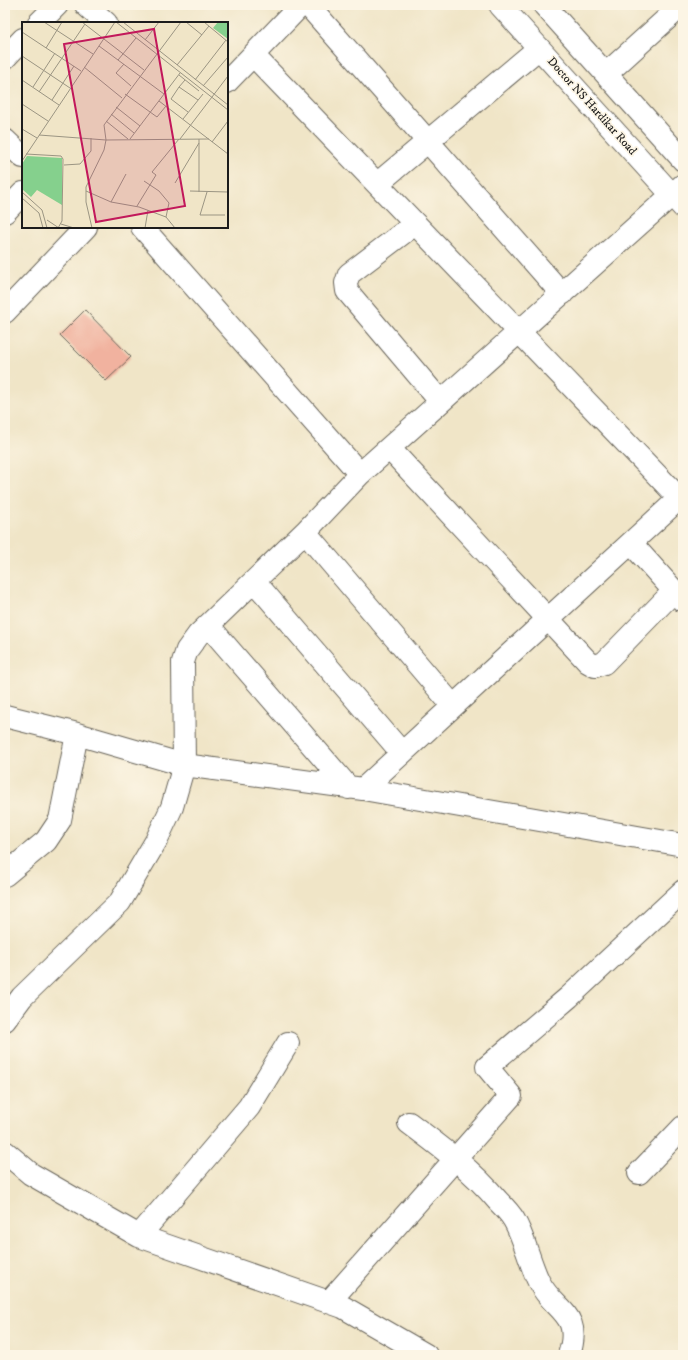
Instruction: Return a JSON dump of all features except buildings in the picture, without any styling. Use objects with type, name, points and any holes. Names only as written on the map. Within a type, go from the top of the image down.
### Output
[{"type":"street","points":[[40,22],[57,5]]},
{"type":"street","points":[[86,5],[105,22]]},
{"type":"street","points":[[228,81],[301,5]]},
{"type":"street","points":[[308,5],[562,294]]},
{"type":"street","name":"Doctor NS Hardikar Road","points":[[500,5],[679,196]]},
{"type":"street","points":[[544,5],[683,160]]},
{"type":"street","points":[[606,74],[682,5]]},
{"type":"street","points":[[5,58],[22,41]]},
{"type":"street","points":[[377,184],[539,48]]},
{"type":"street","points":[[253,55],[519,332],[681,496],[402,753],[356,788]]},
{"type":"street","points":[[5,140],[22,156]]},
{"type":"street","points":[[5,212],[22,194]]},
{"type":"street","points":[[5,1020],[22,997],[120,902],[156,841],[172,807],[184,765],[183,662],[187,650],[198,635],[305,532],[360,474],[440,401],[562,294],[679,196]]},
{"type":"street","points":[[415,224],[349,274],[346,283],[347,291],[440,401]]},
{"type":"street","points":[[5,312],[85,228]]},
{"type":"street","points":[[143,228],[360,474]]},
{"type":"street","points":[[389,448],[547,619],[588,662],[594,666],[601,665],[679,596],[631,543]]},
{"type":"street","points":[[305,532],[453,706]]},
{"type":"street","points":[[254,581],[402,753]]},
{"type":"street","points":[[208,625],[356,788]]},
{"type":"street","points":[[5,716],[77,734],[184,765],[356,788],[683,845]]},
{"type":"street","points":[[5,875],[46,841],[60,820],[77,734]]},
{"type":"street","points":[[328,1302],[511,1096],[487,1067],[569,997],[683,891]]},
{"type":"street","points":[[139,1236],[249,1107],[288,1043]]},
{"type":"street","points":[[408,1123],[456,1158],[489,1190],[513,1218],[524,1238],[539,1282],[570,1318],[573,1334],[569,1355]]},
{"type":"street","points":[[639,1173],[683,1127]]},
{"type":"street","points":[[5,1152],[31,1174],[139,1236],[342,1307],[401,1349],[426,1355]]}]
